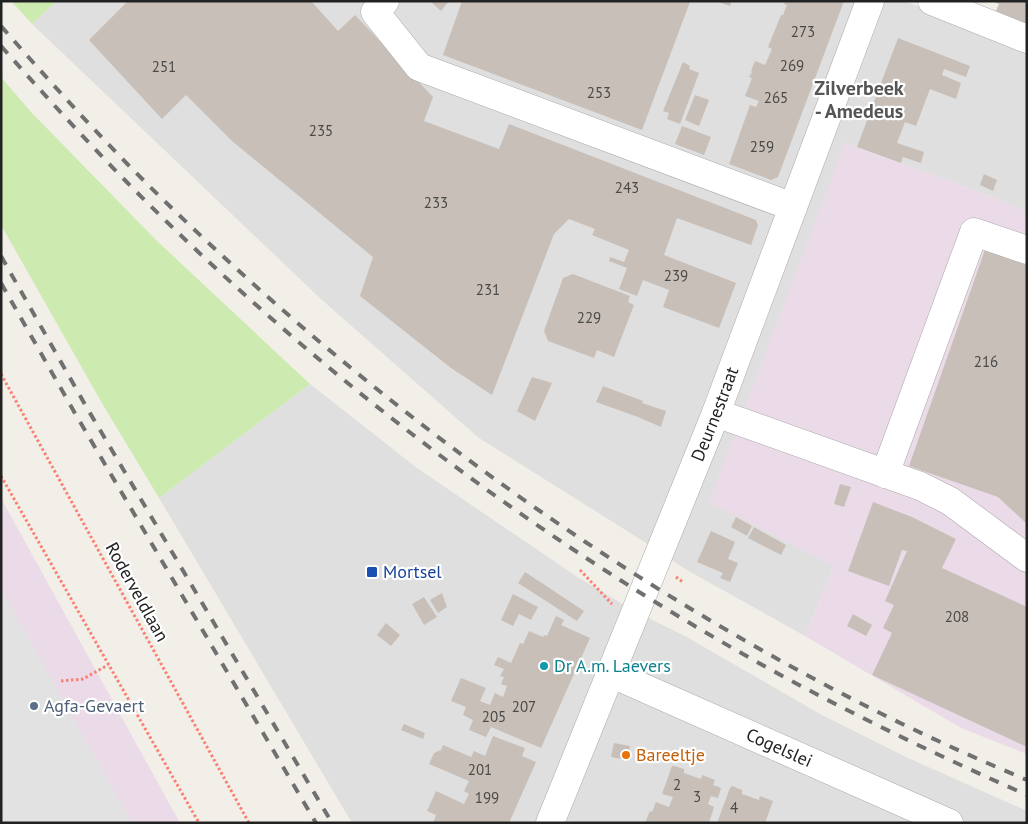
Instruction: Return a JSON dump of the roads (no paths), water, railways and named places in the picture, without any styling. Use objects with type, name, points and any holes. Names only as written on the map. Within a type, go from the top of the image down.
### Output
[{"type":"street","points":[[385,1],[376,12],[420,67],[793,207]]},
{"type":"street","name":"Deurnestraat","points":[[550,823],[716,413],[870,1]]},
{"type":"street","points":[[932,1],[1027,39]]},
{"type":"street","points":[[885,474],[974,232],[1027,250]]},
{"type":"street","points":[[716,413],[920,486],[950,501],[1027,558]]},
{"type":"street","name":"Cogelslei","points":[[610,672],[949,823]]},
{"type":"railway","points":[[1,26],[132,169],[257,288],[423,426],[510,490],[599,551],[691,609],[784,663],[898,722],[1027,780]]},
{"type":"railway","points":[[1,46],[125,181],[232,283],[297,341],[433,450],[575,550],[722,642],[872,723],[1027,795]]},
{"type":"railway","points":[[1,256],[87,408],[332,823]]},
{"type":"railway","points":[[1,283],[76,415],[316,823]]},
{"type":"place","name":"Mortsel","points":[[372,572]]},
{"type":"place","name":"Dr A.m. Laevers","points":[[544,666]]},
{"type":"place","name":"Agfa-Gevaert","points":[[34,706]]},
{"type":"place","name":"Bareeltje","points":[[626,755]]},
{"type":"district","name":"Zilverbeek - Amedeus","points":[[859,100]]}]
